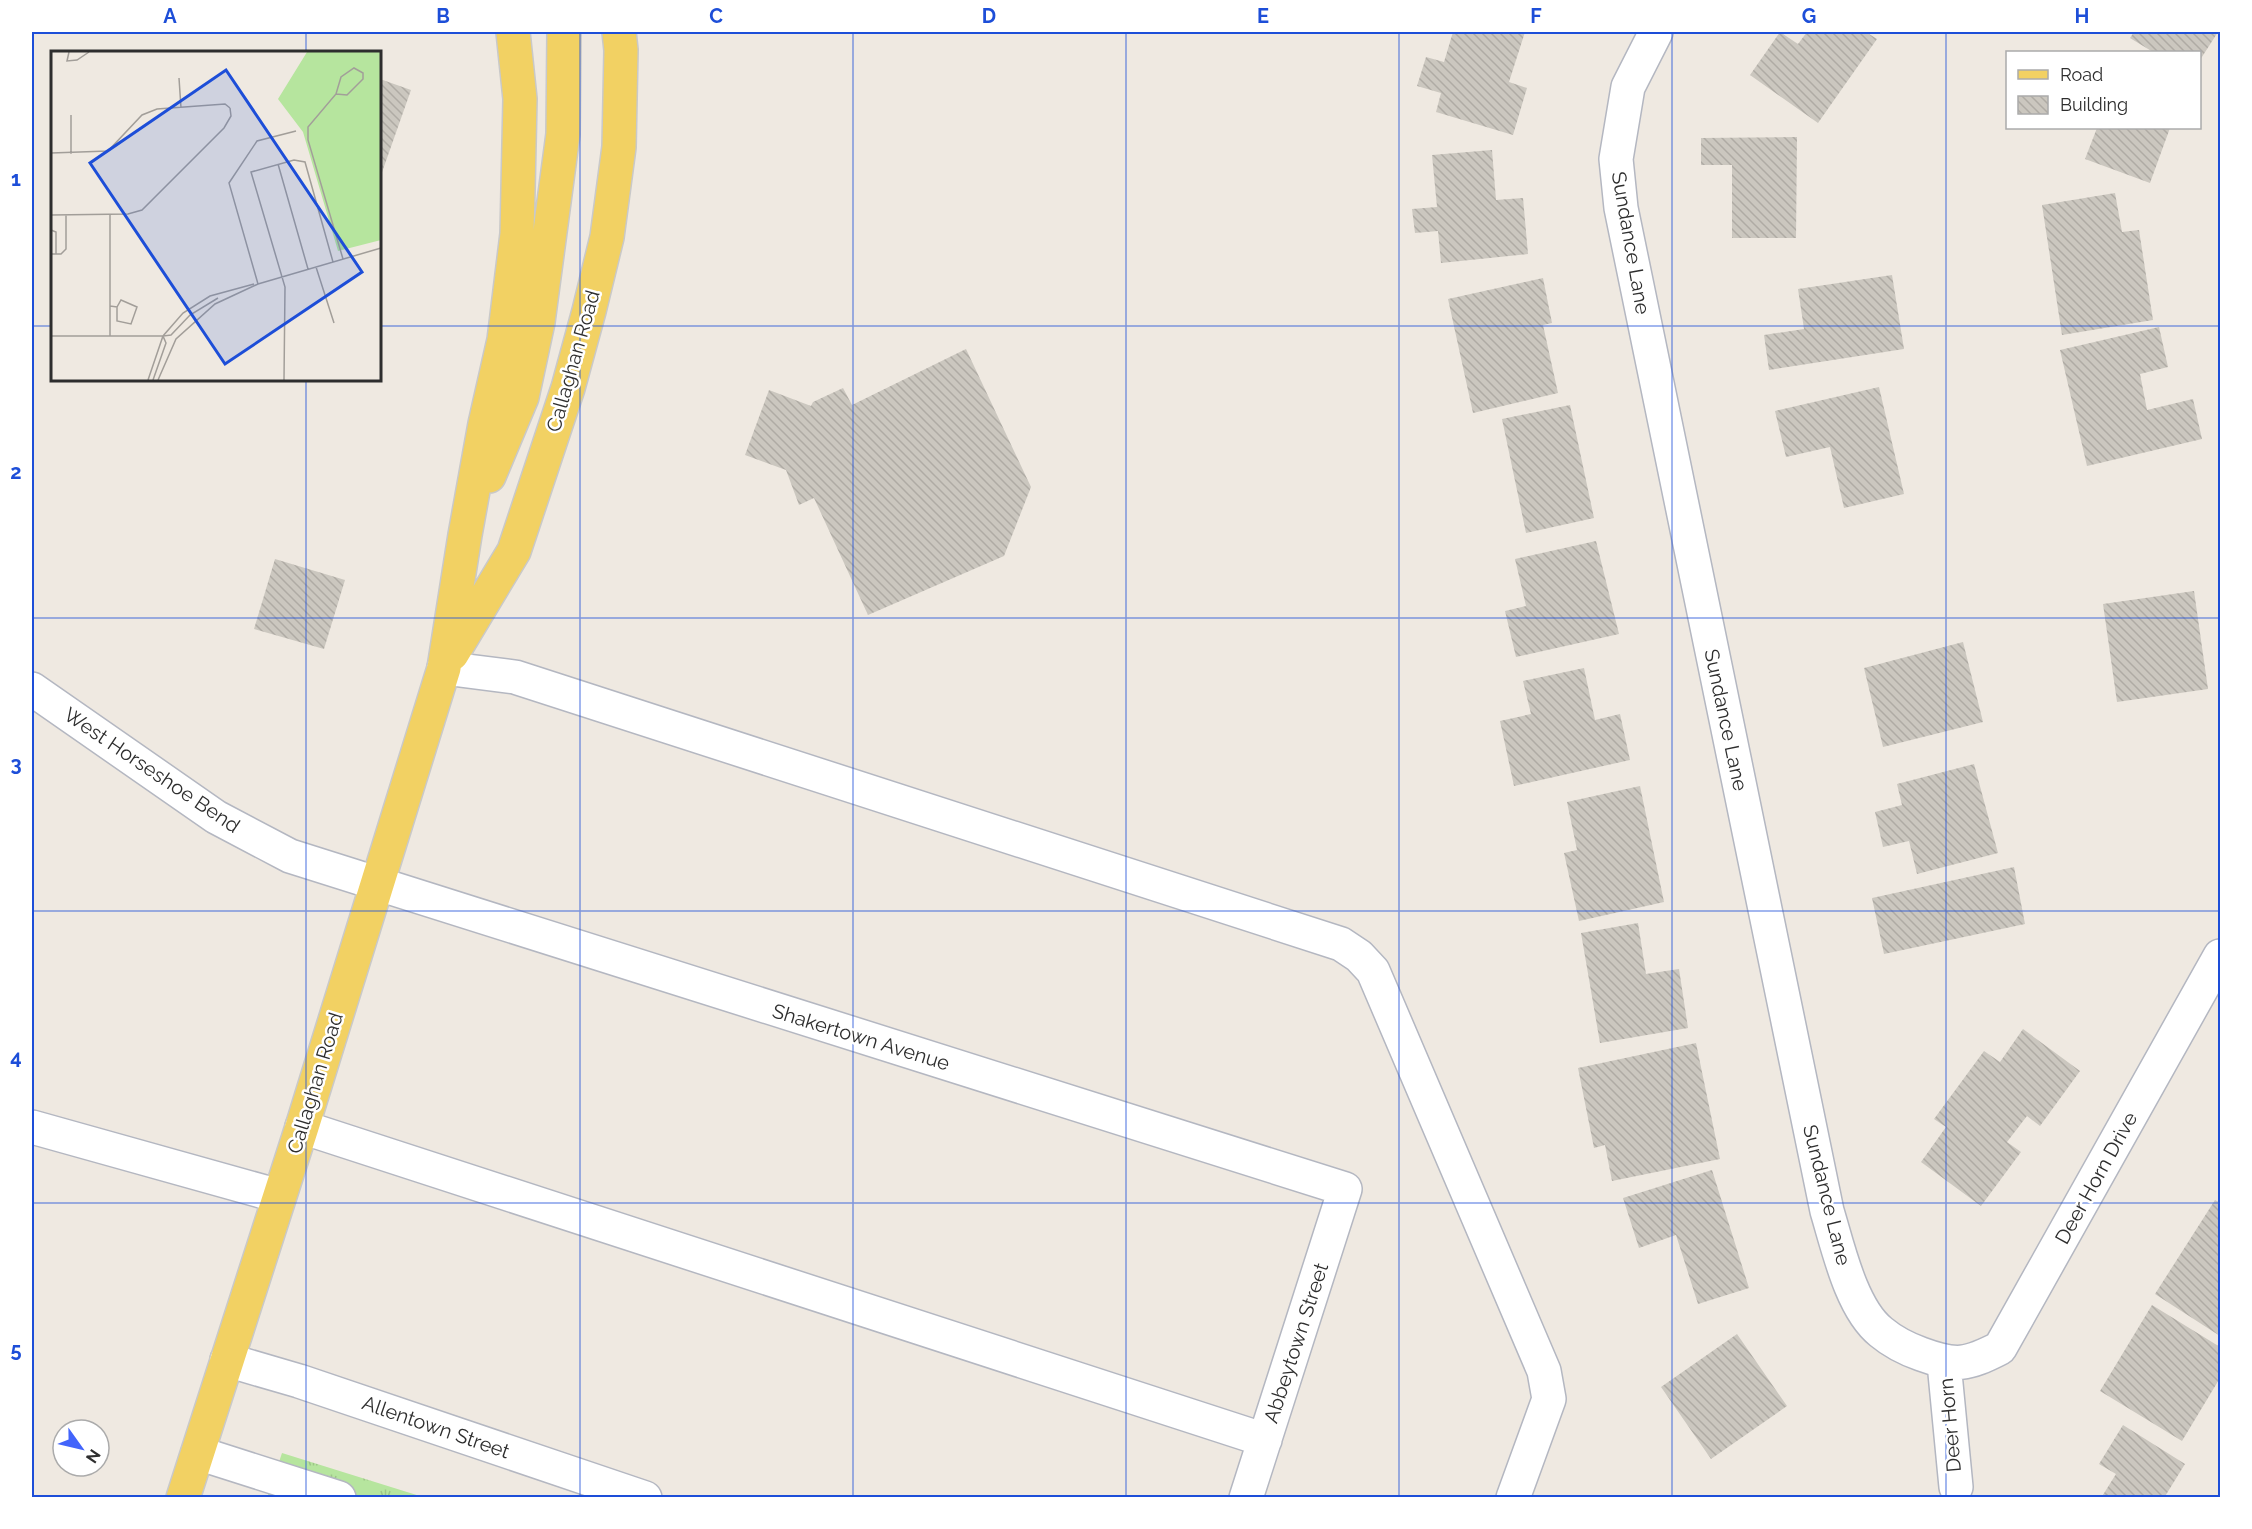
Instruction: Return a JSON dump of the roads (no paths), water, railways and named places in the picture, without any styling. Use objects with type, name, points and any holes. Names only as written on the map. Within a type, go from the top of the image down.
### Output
[{"type":"main road","name":"Callaghan Road","points":[[183,1497],[302,1127],[444,668],[485,424],[504,340],[518,234],[520,99],[513,32]]},
{"type":"main road","points":[[465,535],[522,397],[538,322],[563,134],[564,32]]},
{"type":"main road","name":"Callaghan Road","points":[[444,668],[514,551],[568,388],[607,237],[619,147],[621,50],[619,32]]},
{"type":"street","name":"Sundance Lane","points":[[1656,32],[1628,87],[1616,159],[1621,208],[1827,1211],[1858,1303],[1879,1331],[1902,1347],[1944,1363]]},
{"type":"street","points":[[444,668],[516,677],[1341,944],[1359,956],[1373,972],[1544,1371],[1549,1400],[1513,1497]]},
{"type":"street","name":"West Horseshoe Bend","points":[[32,689],[216,817],[290,856],[376,884]]},
{"type":"street","name":"Shakertown Avenue","points":[[376,884],[1346,1189]]},
{"type":"street","name":"Deer Horn Drive","points":[[1944,1363],[1974,1362],[2000,1348],[2212,989],[2220,956]]},
{"type":"street","points":[[32,1127],[279,1196]]},
{"type":"street","points":[[302,1127],[1264,1440]]},
{"type":"street","name":"Abbeytown Street","points":[[1246,1497],[1346,1189]]},
{"type":"street","name":"Allentown Street","points":[[227,1360],[299,1381],[645,1497]]},
{"type":"street","name":"Deer Horn","points":[[1944,1363],[1956,1487]]},
{"type":"street","points":[[198,1453],[339,1497]]}]
